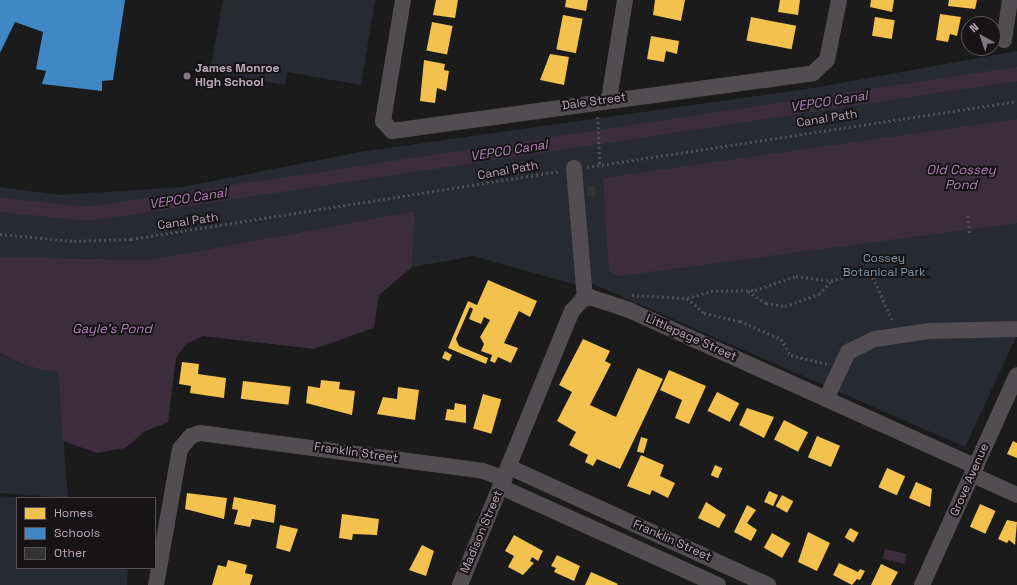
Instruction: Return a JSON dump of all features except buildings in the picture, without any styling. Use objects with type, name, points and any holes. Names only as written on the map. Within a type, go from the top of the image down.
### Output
[{"type":"street","name":"Dale Street","points":[[403,0],[383,121],[392,131],[603,100],[813,73],[826,60],[839,0]]},
{"type":"street","points":[[603,100],[625,0]]},
{"type":"street","points":[[1004,40],[1010,0]]},
{"type":"street","points":[[505,478],[572,311],[585,299],[574,168]]},
{"type":"street","name":"Littlepage Street","points":[[585,299],[598,298],[611,303],[826,399],[974,471],[1017,495]]},
{"type":"street","points":[[826,399],[848,352],[875,339],[898,334],[1017,330]]},
{"type":"street","name":"Grove Avenue","points":[[922,585],[1017,375]]},
{"type":"street","name":"Franklin Street","points":[[156,585],[180,449],[191,436],[206,432],[483,471],[505,478],[768,585]]},
{"type":"street","name":"Franklin Street","points":[[505,478],[718,585]]},
{"type":"street","name":"Madison Street","points":[[460,585],[505,478]]},
{"type":"path","points":[[600,166],[603,100]]},
{"type":"path","name":"Canal Path","points":[[0,234],[74,241],[131,239],[574,168],[600,166],[1017,101]]},
{"type":"path","points":[[968,216],[970,234]]},
{"type":"path","points":[[747,291],[766,303],[785,306],[819,294],[831,281],[846,274],[868,273],[880,291],[898,334]]},
{"type":"path","points":[[611,303],[634,295],[687,298],[729,289],[747,291],[796,276],[831,281]]},
{"type":"path","points":[[687,298],[704,314],[740,321],[781,339],[791,355],[840,369]]},
{"type":"green space","points":[[223,0],[375,0],[361,85],[287,72],[285,85],[210,72]]},
{"type":"green space","name":"Cossey Botanical Park","points":[[1017,51],[1017,335],[965,447],[593,284],[577,285],[473,256],[412,267],[415,211],[149,260],[0,257],[0,187],[60,195],[182,187],[360,152],[813,88],[989,56],[1001,56],[1001,54]]},
{"type":"green space","points":[[0,353],[27,366],[58,373],[68,497],[0,493]]},
{"type":"green space","points":[[0,496],[16,498],[16,569],[128,569],[127,585],[0,585]]},
{"type":"water","name":"Old Cossey Pond","points":[[1017,119],[1017,223],[619,276],[609,271],[603,178]]},
{"type":"water","name":"Gayle's Pond","points":[[415,211],[412,267],[379,295],[374,328],[314,349],[203,336],[186,344],[176,358],[168,422],[144,432],[125,448],[97,453],[63,441],[58,373],[27,366],[0,353],[0,257],[149,260]]},
{"type":"water","points":[[885,549],[906,554],[904,564],[883,559]]},
{"type":"waterway","name":"VEPCO Canal","points":[[0,205],[88,214],[1017,74]]},
{"type":"place","name":"James Monroe High School","points":[[187,76]]}]
